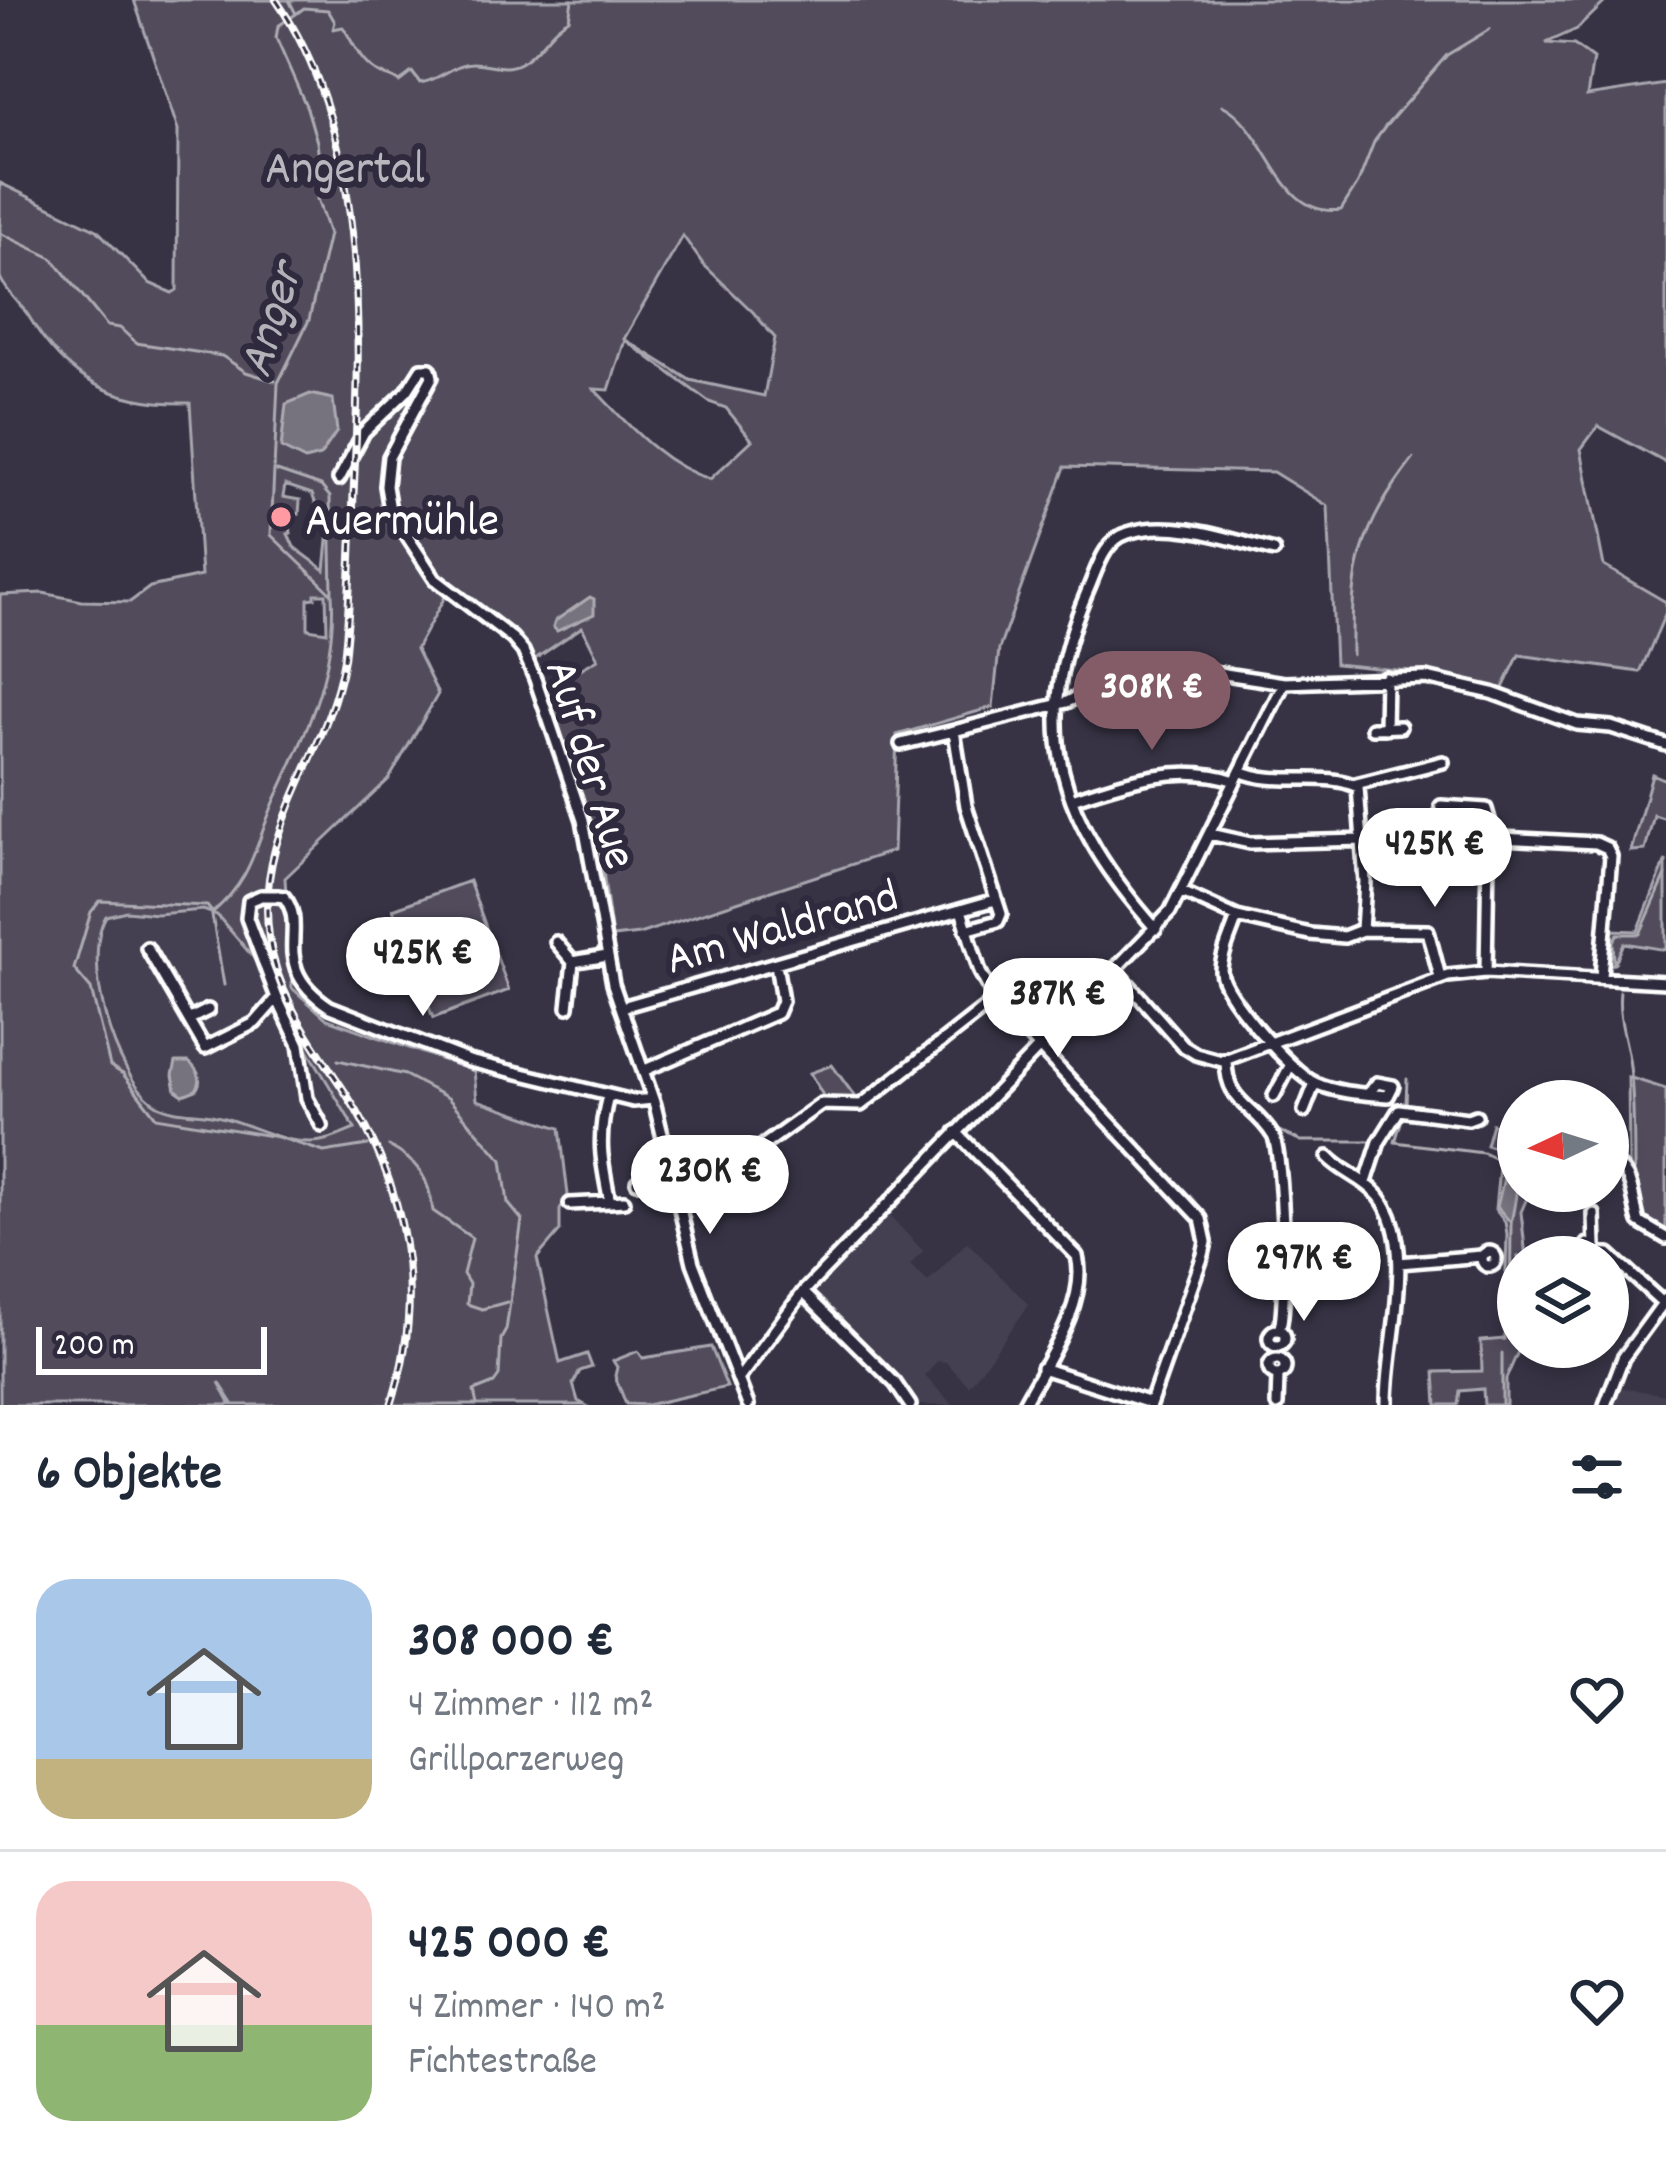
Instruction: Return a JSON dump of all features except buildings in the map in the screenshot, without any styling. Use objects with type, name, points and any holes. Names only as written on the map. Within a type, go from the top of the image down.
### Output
[{"type":"street","name":"Auf der Aue","points":[[339,479],[364,432],[407,391],[421,370],[430,369],[431,377],[389,458],[390,510],[435,579],[524,651],[583,820],[607,956],[645,1070],[703,1293],[748,1405]]},
{"type":"street","points":[[1156,929],[1097,857],[1072,799],[1059,748],[1057,705],[1065,647],[1101,558],[1114,541],[1130,532],[1176,530],[1274,551]]},
{"type":"street","points":[[901,744],[1057,705],[1128,672],[1166,665],[1284,683],[1426,678],[1492,693],[1577,724],[1611,727],[1666,745]]},
{"type":"street","points":[[1385,728],[1386,678]]},
{"type":"street","points":[[740,1377],[803,1292],[1156,929],[1182,892],[1284,683]]},
{"type":"street","points":[[1372,728],[1400,727]]},
{"type":"street","points":[[954,731],[967,806],[1000,918],[966,930]]},
{"type":"street","points":[[1072,799],[1157,776],[1356,784],[1444,762]]},
{"type":"street","points":[[1356,784],[1363,839],[1362,930]]},
{"type":"street","points":[[1441,806],[1486,809],[1495,840],[1488,853],[1486,972]]},
{"type":"street","points":[[1210,834],[1250,843],[1401,835]]},
{"type":"street","points":[[1495,840],[1607,848],[1611,856],[1601,976]]},
{"type":"street","points":[[1182,892],[1243,919],[1327,936],[1351,937],[1362,930],[1430,932],[1440,977]]},
{"type":"street","points":[[322,1126],[307,1098],[299,1046],[247,918],[249,901],[262,896],[284,897],[293,913],[293,964],[312,994],[330,1007],[469,1061],[608,1096],[653,1100]]},
{"type":"street","name":"Am Waldrand","points":[[622,1007],[995,900]]},
{"type":"street","points":[[961,910],[980,972],[995,1000],[1196,1211],[1205,1231],[1203,1255],[1150,1404],[1042,1368]]},
{"type":"street","points":[[1243,919],[1221,967],[1223,982],[1290,1066],[1316,1083],[1369,1094]]},
{"type":"street","points":[[556,942],[573,962],[568,1007]]},
{"type":"street","points":[[146,948],[205,1048],[256,1023],[278,998]]},
{"type":"street","points":[[573,962],[607,956]]},
{"type":"street","points":[[645,1070],[777,1013],[782,1001],[776,964]]},
{"type":"street","points":[[1116,970],[1189,1051],[1211,1060],[1226,1060],[1440,977],[1486,972],[1666,982]]},
{"type":"street","points":[[679,1206],[821,1105],[861,1105],[995,1000]]},
{"type":"street","points":[[190,1019],[223,1003]]},
{"type":"street","points":[[1226,1060],[1232,1093],[1276,1142],[1285,1275],[1280,1330],[1286,1339],[1269,1368],[1278,1376],[1277,1405]]},
{"type":"street","points":[[1274,1096],[1290,1066]]},
{"type":"street","points":[[1304,1112],[1316,1083]]},
{"type":"street","points":[[608,1096],[598,1134],[610,1202]]},
{"type":"street","points":[[1366,1182],[1395,1113],[1476,1116]]},
{"type":"street","points":[[956,1132],[1077,1256],[1079,1294],[1023,1405]]},
{"type":"street","points":[[1328,1157],[1366,1182],[1388,1208],[1396,1228],[1399,1263],[1387,1405]]},
{"type":"street","points":[[1629,1174],[1639,1222],[1666,1238]]},
{"type":"street","points":[[637,1182],[672,1175]]},
{"type":"street","points":[[570,1204],[624,1201]]},
{"type":"street","points":[[1593,1236],[1594,1214]]},
{"type":"street","points":[[1399,1263],[1482,1256]]},
{"type":"street","points":[[1605,1405],[1623,1358],[1664,1304],[1629,1272]]},
{"type":"street","points":[[803,1292],[895,1383],[910,1405]]},
{"type":"shaded area","points":[[310,394],[333,399],[337,431],[320,456],[305,460],[281,448],[286,404]]},
{"type":"shaded area","points":[[590,597],[594,614],[557,631],[553,627],[555,621]]},
{"type":"shaded area","points":[[203,910],[217,915],[253,957],[355,1128],[330,1140],[305,1142],[150,1101],[118,1053],[97,973],[97,930],[106,915],[126,911]]},
{"type":"shaded area","points":[[176,1062],[189,1062],[195,1068],[200,1078],[196,1090],[183,1095],[176,1090]]},
{"type":"shaded area","points":[[886,1212],[923,1251],[910,1265],[928,1282],[967,1242],[1029,1305],[969,1386],[946,1362],[937,1361],[925,1376],[953,1405],[913,1405],[904,1385],[809,1293]]},
{"type":"shaded area","points":[[1617,1387],[1666,1395],[1666,1405],[1613,1405]]},
{"type":"green space","name":"Angertal","points":[[134,0],[1607,0],[1577,29],[1546,43],[1574,45],[1593,59],[1587,96],[1666,84],[1666,463],[1598,426],[1581,449],[1604,566],[1666,602],[1666,612],[1640,672],[1519,655],[1501,692],[1427,673],[1335,664],[1328,506],[1273,472],[1065,467],[999,649],[993,707],[897,735],[893,851],[639,934],[612,937],[596,821],[588,821],[551,699],[570,675],[598,659],[582,627],[535,659],[502,621],[431,578],[446,595],[416,649],[438,694],[389,779],[285,878],[292,988],[327,1019],[474,1071],[477,1100],[560,1128],[568,1195],[560,1210],[560,1231],[537,1258],[560,1363],[587,1354],[592,1367],[580,1371],[573,1384],[578,1401],[585,1405],[234,1405],[219,1382],[231,1405],[0,1405],[0,595],[43,593],[82,601],[130,602],[150,587],[201,576],[190,403],[115,393],[76,372],[43,338],[0,277],[0,183],[97,230],[149,283],[172,293],[177,290],[178,130]],"holes":[[[683,236],[703,264],[775,338],[764,396],[690,380],[624,339]],[[625,340],[709,402],[726,408],[752,440],[710,479],[661,454],[594,389],[609,390]],[[285,485],[312,494],[318,510],[331,511],[325,570],[294,547],[288,534],[288,513],[299,514],[300,500],[283,497]],[[326,594],[327,632],[308,629],[308,599]],[[203,910],[217,915],[253,957],[355,1129],[322,1141],[298,1141],[223,1118],[168,1109],[140,1090],[115,1044],[99,987],[99,935],[106,916],[126,911]]]},
{"type":"green space","points":[[1652,774],[1666,780],[1666,819],[1654,815],[1645,850],[1631,851]]},
{"type":"green space","points":[[1666,860],[1666,950],[1624,943],[1615,963],[1608,966],[1613,930],[1638,931]]},
{"type":"green space","points":[[469,881],[509,990],[433,1018],[393,909]]},
{"type":"green space","points":[[832,1065],[858,1101],[825,1099],[810,1073]]},
{"type":"green space","points":[[1628,1080],[1666,1089],[1666,1231],[1641,1219],[1629,1162]]},
{"type":"green space","points":[[1492,1124],[1497,1126],[1497,1149],[1486,1145]]},
{"type":"green space","points":[[1497,1212],[1521,1212],[1524,1236],[1507,1236]]},
{"type":"green space","points":[[1497,1340],[1497,1368],[1511,1368],[1506,1405],[1484,1405],[1483,1389],[1460,1391],[1458,1405],[1437,1405],[1435,1372],[1482,1371],[1481,1341]]},
{"type":"green space","points":[[711,1347],[727,1387],[647,1405],[626,1404],[613,1361],[638,1351],[643,1358]]},
{"type":"waterway","name":"Anger","points":[[212,913],[237,887],[251,861],[308,725],[330,649],[332,594],[271,535],[278,383],[309,320],[329,234],[317,199],[321,177],[317,142],[276,38],[278,26],[296,14],[289,0]]},
{"type":"waterway","points":[[296,14],[304,8],[328,10],[335,22],[333,29],[343,27],[374,70],[399,82],[412,72],[420,83],[466,64],[503,67],[520,63],[569,19],[572,0]]},
{"type":"waterway","points":[[1222,105],[1252,132],[1302,201],[1319,209],[1341,210],[1385,127],[1447,55],[1490,29]]},
{"type":"waterway","points":[[0,233],[52,258],[107,326],[120,328],[136,343],[222,356],[246,372],[275,381]]},
{"type":"waterway","points":[[1352,655],[1362,551],[1381,506],[1414,458]]},
{"type":"waterway","points":[[277,471],[321,486],[330,497],[332,594]]},
{"type":"waterway","points":[[1614,964],[1613,941],[1618,934],[1640,934],[1666,875]]},
{"type":"waterway","name":"Anger","points":[[211,911],[207,906],[100,901],[91,912],[74,969],[91,989],[110,1066],[123,1074],[156,1117],[278,1137],[324,1152],[368,1145]]},
{"type":"waterway","name":"Anger","points":[[212,915],[224,985]]},
{"type":"waterway","points":[[1620,992],[1631,1080],[1634,1180]]},
{"type":"waterway","name":"Anger","points":[[338,1060],[405,1075],[448,1098],[502,1160],[508,1203],[522,1220],[499,1376],[474,1391],[477,1405]]},
{"type":"waterway","points":[[1231,1072],[1238,1091]]},
{"type":"waterway","points":[[1406,1104],[1407,1079]]},
{"type":"waterway","points":[[1403,1116],[1395,1142],[1483,1153],[1497,1160]]},
{"type":"waterway","points":[[1273,1128],[1301,1141],[1373,1141]]},
{"type":"waterway","name":"Anger","points":[[389,1146],[421,1172],[433,1211],[472,1238],[463,1274],[469,1284],[467,1304],[482,1309],[507,1302]]},
{"type":"waterway","points":[[1511,1223],[1511,1236]]},
{"type":"waterway","points":[[1502,1368],[1502,1405]]},
{"type":"railway","points":[[276,0],[306,53],[328,110],[343,171],[352,234],[358,362],[344,659],[323,730],[272,862],[269,937],[288,999],[366,1128],[396,1204],[409,1283],[402,1364],[391,1405]]},
{"type":"place","name":"Auermühle","points":[[281,517]]}]
